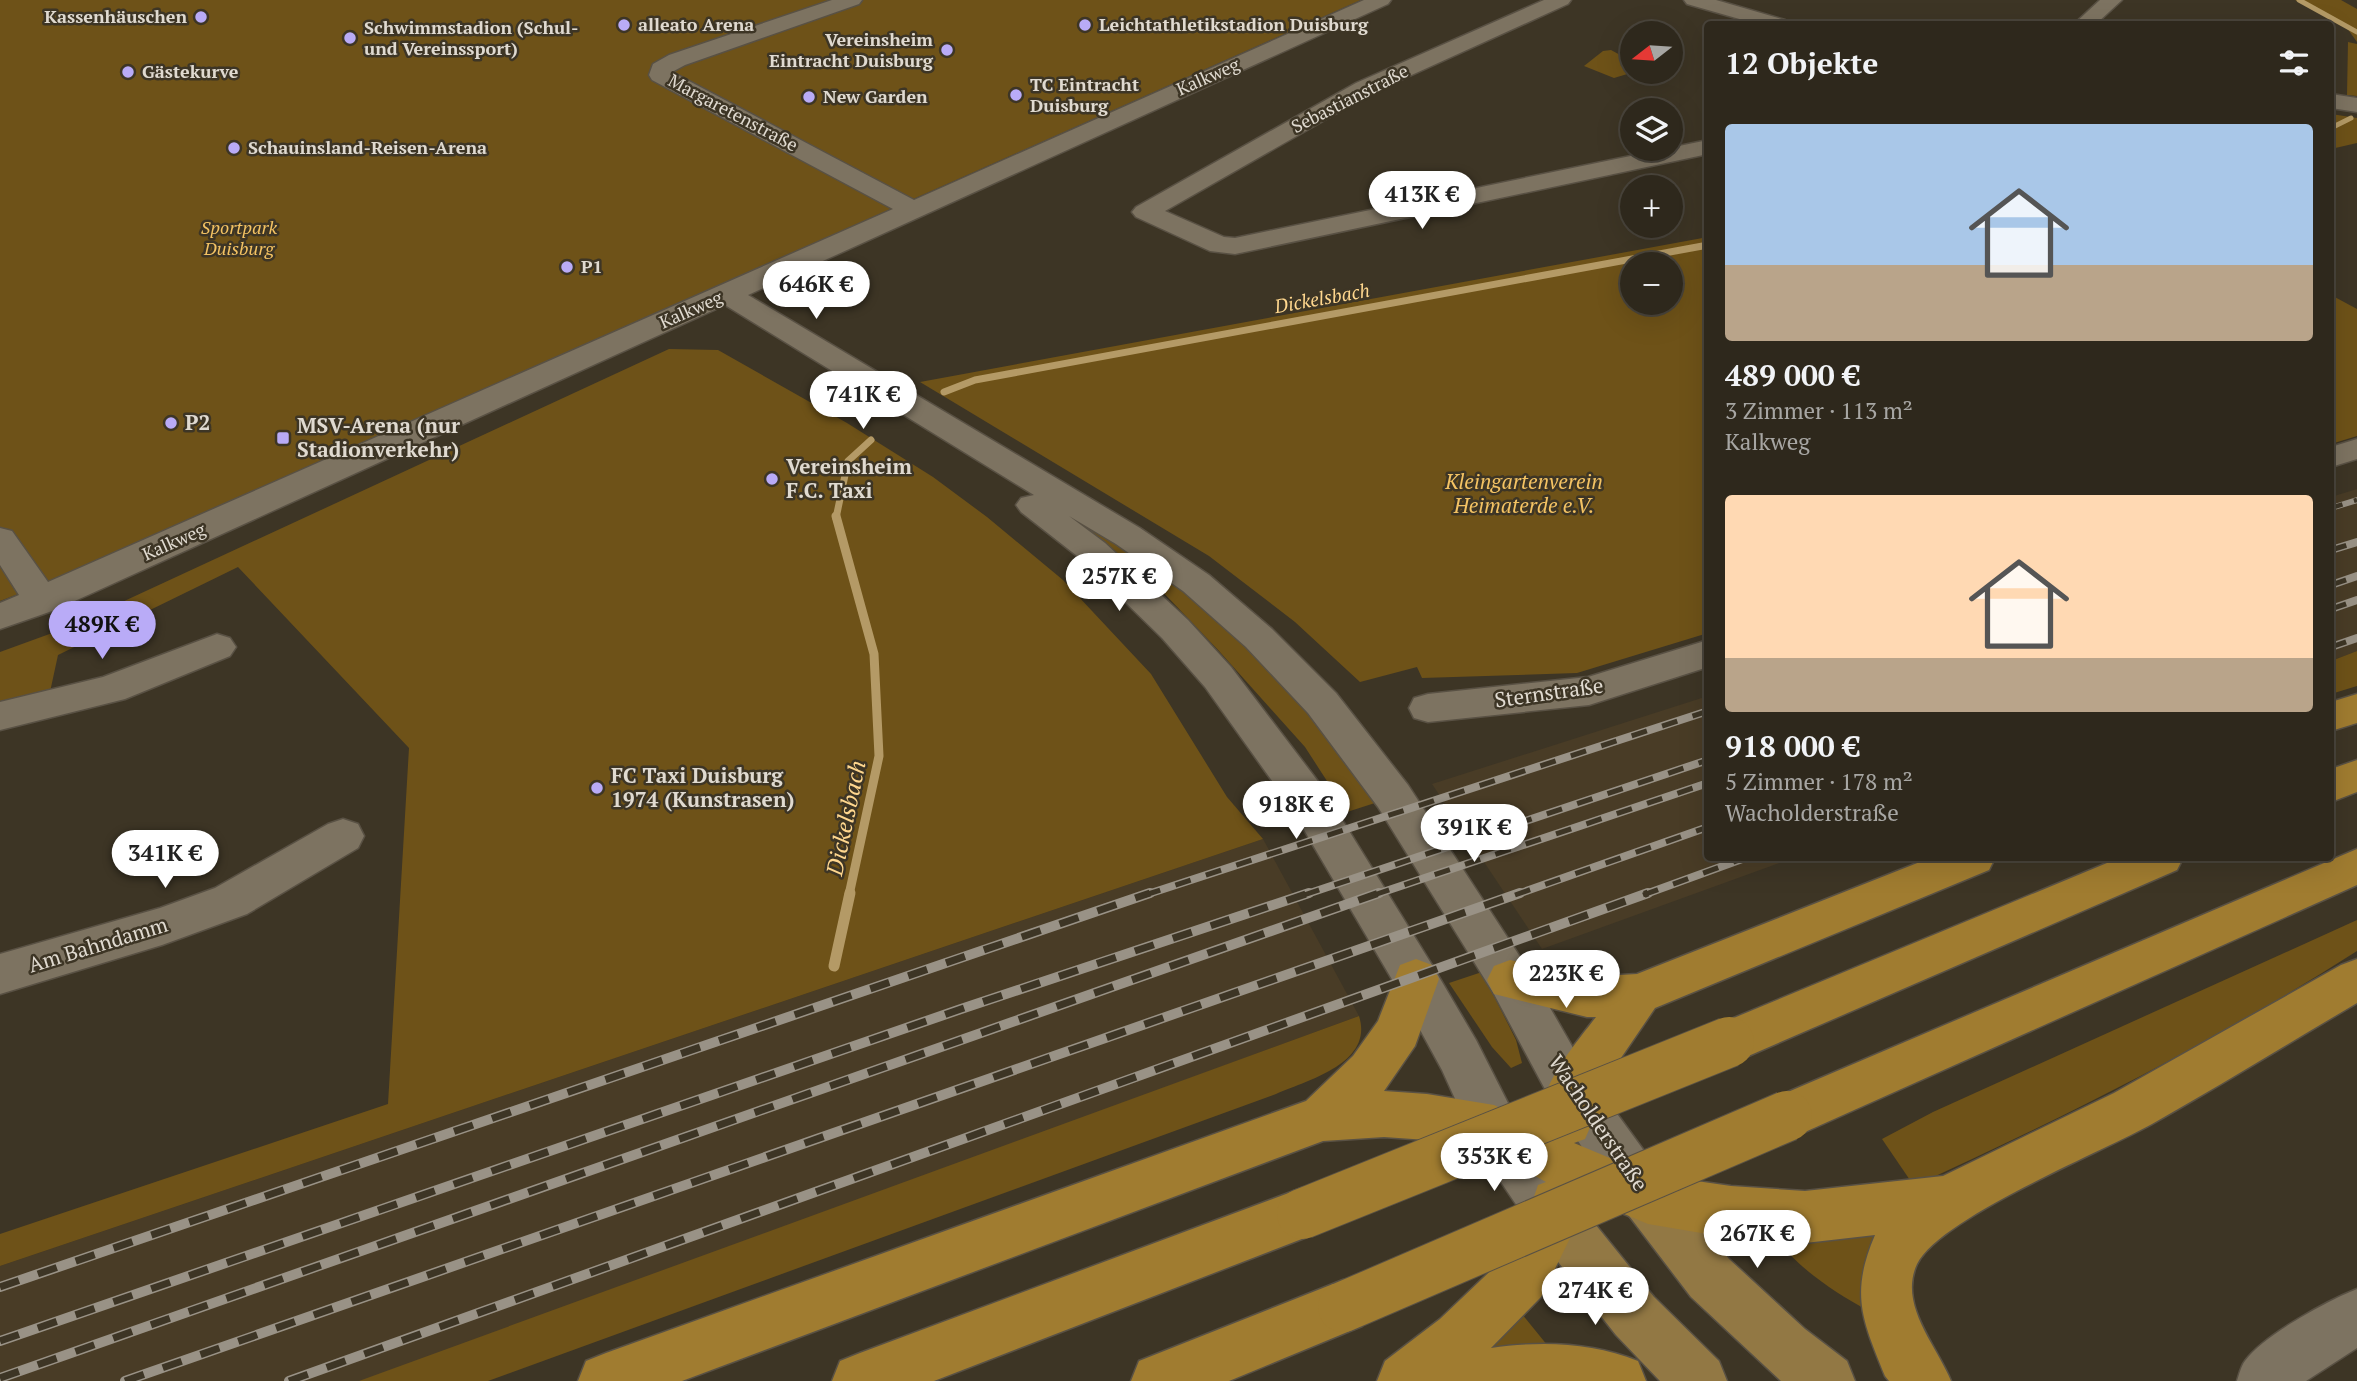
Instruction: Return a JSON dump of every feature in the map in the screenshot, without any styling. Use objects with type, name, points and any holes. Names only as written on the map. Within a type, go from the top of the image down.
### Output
[{"type":"highway","points":[[2334,716],[2357,708]]},
{"type":"highway","points":[[2334,785],[2357,775]]},
{"type":"highway","points":[[1510,980],[1587,997],[1639,994],[1967,861]]},
{"type":"highway","points":[[860,1381],[1302,1214],[1729,1042],[2155,861]]},
{"type":"highway","points":[[1160,1381],[1343,1307],[1787,1116],[2357,866]]},
{"type":"highway","points":[[1322,1118],[1370,1072],[1398,1031],[1416,979]]},
{"type":"highway","points":[[1923,1381],[1905,1356],[1891,1318],[1886,1294],[1888,1272],[1894,1252],[1906,1234],[1947,1201],[2132,1109],[2357,979]]},
{"type":"highway","points":[[1405,1381],[1460,1339],[1502,1301],[1522,1278],[1555,1216],[1571,1090],[1639,994]]},
{"type":"highway","points":[[606,1381],[1322,1118],[1384,1114],[1427,1117],[1494,1128],[1561,1163],[1648,1199],[1731,1212],[1805,1217],[1947,1201]]},
{"type":"highway","points":[[1458,1381],[1523,1370],[1618,1381]]},
{"type":"main road","name":"Wacholderstraße","points":[[1648,1199],[1710,1278],[1785,1349],[1827,1381]]},
{"type":"main road","points":[[1555,1216],[1635,1316],[1699,1381]]},
{"type":"street","name":"Margaretenstraße","points":[[852,0],[677,60],[661,69],[660,75],[915,211]]},
{"type":"street","name":"Kalkweg","points":[[0,617],[42,601],[915,211],[1381,0]]},
{"type":"street","name":"Sebastianstraße","points":[[1561,0],[1364,88],[1145,212],[1219,245],[1235,246],[1704,148]]},
{"type":"street","points":[[1694,0],[1733,5],[1771,21]]},
{"type":"street","points":[[2088,21],[2112,0]]},
{"type":"street","points":[[2334,101],[2357,105]]},
{"type":"street","points":[[712,300],[782,352],[1051,516],[1131,585],[1218,677],[1305,795],[1416,979],[1459,1055],[1494,1128],[1555,1216]]},
{"type":"street","name":"Wacholderstraße","points":[[712,300],[880,389],[1128,536],[1196,583],[1259,638],[1322,703],[1392,796],[1510,980],[1571,1090],[1648,1199]]},
{"type":"street","points":[[2334,456],[2357,449]]},
{"type":"street","points":[[0,539],[42,601]]},
{"type":"street","points":[[0,716],[111,689],[218,647]]},
{"type":"street","name":"Sternstraße","points":[[1427,708],[1589,691],[1704,654]]},
{"type":"street","name":"Am Bahndamm","points":[[0,974],[162,926],[231,901],[343,836]]},
{"type":"street","points":[[2265,1381],[2291,1357],[2357,1316]]},
{"type":"shaded area","points":[[2357,489],[2357,651],[2334,660],[2334,496]]},
{"type":"shaded area","points":[[1704,697],[1704,861],[1785,861],[1542,949],[1432,784]]},
{"type":"shaded area","points":[[1263,839],[1359,1016],[370,1381],[0,1381],[0,1266]]},
{"type":"green space","name":"Sportpark Duisburg","points":[[0,0],[1361,0],[68,575],[0,601]]},
{"type":"green space","points":[[2295,0],[2341,0],[2357,9],[2357,42],[2347,28]]},
{"type":"green space","points":[[2348,42],[2357,44],[2357,96],[2347,95]]},
{"type":"green space","points":[[1611,50],[1620,55],[1620,76],[1614,78],[1584,66],[1603,51]]},
{"type":"green space","points":[[2334,114],[2357,118],[2357,143],[2334,148]]},
{"type":"green space","name":"Kleingartenverein Heimaterde e.V.","points":[[1704,238],[1704,634],[1577,673],[1422,678],[1417,667],[1360,682],[1295,622],[1209,556],[920,382],[1620,253],[1620,315],[1683,315],[1683,252],[1626,252]]},
{"type":"green space","points":[[2334,297],[2357,309],[2357,436],[2334,443]]},
{"type":"green space","points":[[669,349],[718,350],[847,423],[933,477],[987,517],[1063,580],[1151,674],[1227,797],[1263,839],[0,1266],[0,1234],[388,1104],[409,748],[238,567],[58,655],[50,692],[0,704],[0,652],[66,628]]},
{"type":"green space","points":[[1075,515],[1184,591],[1245,642],[1298,700],[1378,802],[1347,812],[1305,747],[1219,651],[1160,589],[1070,518]]},
{"type":"green space","points":[[2357,651],[2357,686],[2334,693],[2334,660]]},
{"type":"green space","points":[[2357,920],[2357,951],[2303,984],[2140,1076],[2028,1133],[1914,1186],[1882,1139],[1933,1112]]},
{"type":"green space","points":[[1482,972],[1516,1040],[1522,1063],[1511,1068],[1492,1047],[1449,983]]},
{"type":"green space","points":[[1359,1016],[1361,1032],[1357,1046],[1348,1058],[1321,1076],[1276,1094],[488,1381],[359,1381]]},
{"type":"green space","points":[[1769,1230],[1888,1231],[1869,1311],[1814,1276],[1790,1255]]},
{"type":"green space","points":[[1517,1308],[1556,1356],[1476,1359]]},
{"type":"waterway","name":"Dickelsbach","points":[[2299,0],[2357,32]]},
{"type":"waterway","name":"Dickelsbach","points":[[2334,126],[2351,118]]},
{"type":"waterway","name":"Dickelsbach","points":[[944,392],[975,380],[1704,246]]},
{"type":"waterway","name":"Dickelsbach","points":[[836,517],[848,461],[871,440]]},
{"type":"waterway","name":"Dickelsbach","points":[[836,517],[874,654],[879,756],[849,895]]},
{"type":"waterway","name":"Dickelsbach","points":[[834,966],[850,893]]},
{"type":"railway","points":[[2334,507],[2357,500]]},
{"type":"railway","points":[[2334,549],[2357,542]]},
{"type":"railway","points":[[2334,584],[2357,576]]},
{"type":"railway","points":[[2334,608],[2357,600]]},
{"type":"railway","points":[[2334,646],[2357,638]]},
{"type":"railway","points":[[1145,895],[1704,712]]},
{"type":"railway","points":[[1304,895],[1704,761]]},
{"type":"railway","points":[[1374,895],[1704,784]]},
{"type":"railway","points":[[1515,895],[1704,828]]},
{"type":"railway","points":[[1643,895],[1737,861]]},
{"type":"railway","points":[[0,1287],[1150,893]]},
{"type":"railway","points":[[0,1341],[961,1009],[1309,893]]},
{"type":"railway","points":[[0,1378],[1379,893]]},
{"type":"railway","points":[[125,1381],[1520,893]]},
{"type":"railway","points":[[289,1381],[1648,893]]},
{"type":"place","name":"Kassenhäuschen","points":[[201,17]]},
{"type":"place","name":"alleato Arena","points":[[624,25]]},
{"type":"place","name":"Leichtathletikstadion Duisburg","points":[[1085,25]]},
{"type":"place","name":"Schwimmstadion (Schul- und Vereinssport)","points":[[350,38]]},
{"type":"place","name":"Vereinsheim Eintracht Duisburg","points":[[947,50]]},
{"type":"place","name":"Gästekurve","points":[[128,72]]},
{"type":"place","name":"TC Eintracht Duisburg","points":[[1016,95]]},
{"type":"place","name":"New Garden","points":[[809,97]]},
{"type":"place","name":"Schauinsland-Reisen-Arena","points":[[234,148]]},
{"type":"place","name":"P1","points":[[567,267]]},
{"type":"place","name":"P2","points":[[171,423]]},
{"type":"place","name":"MSV-Arena (nur Stadionverkehr)","points":[[283,438]]},
{"type":"place","name":"Vereinsheim F.C. Taxi","points":[[772,479]]},
{"type":"place","name":"FC Taxi Duisburg 1974 (Kunstrasen)","points":[[597,788]]}]
